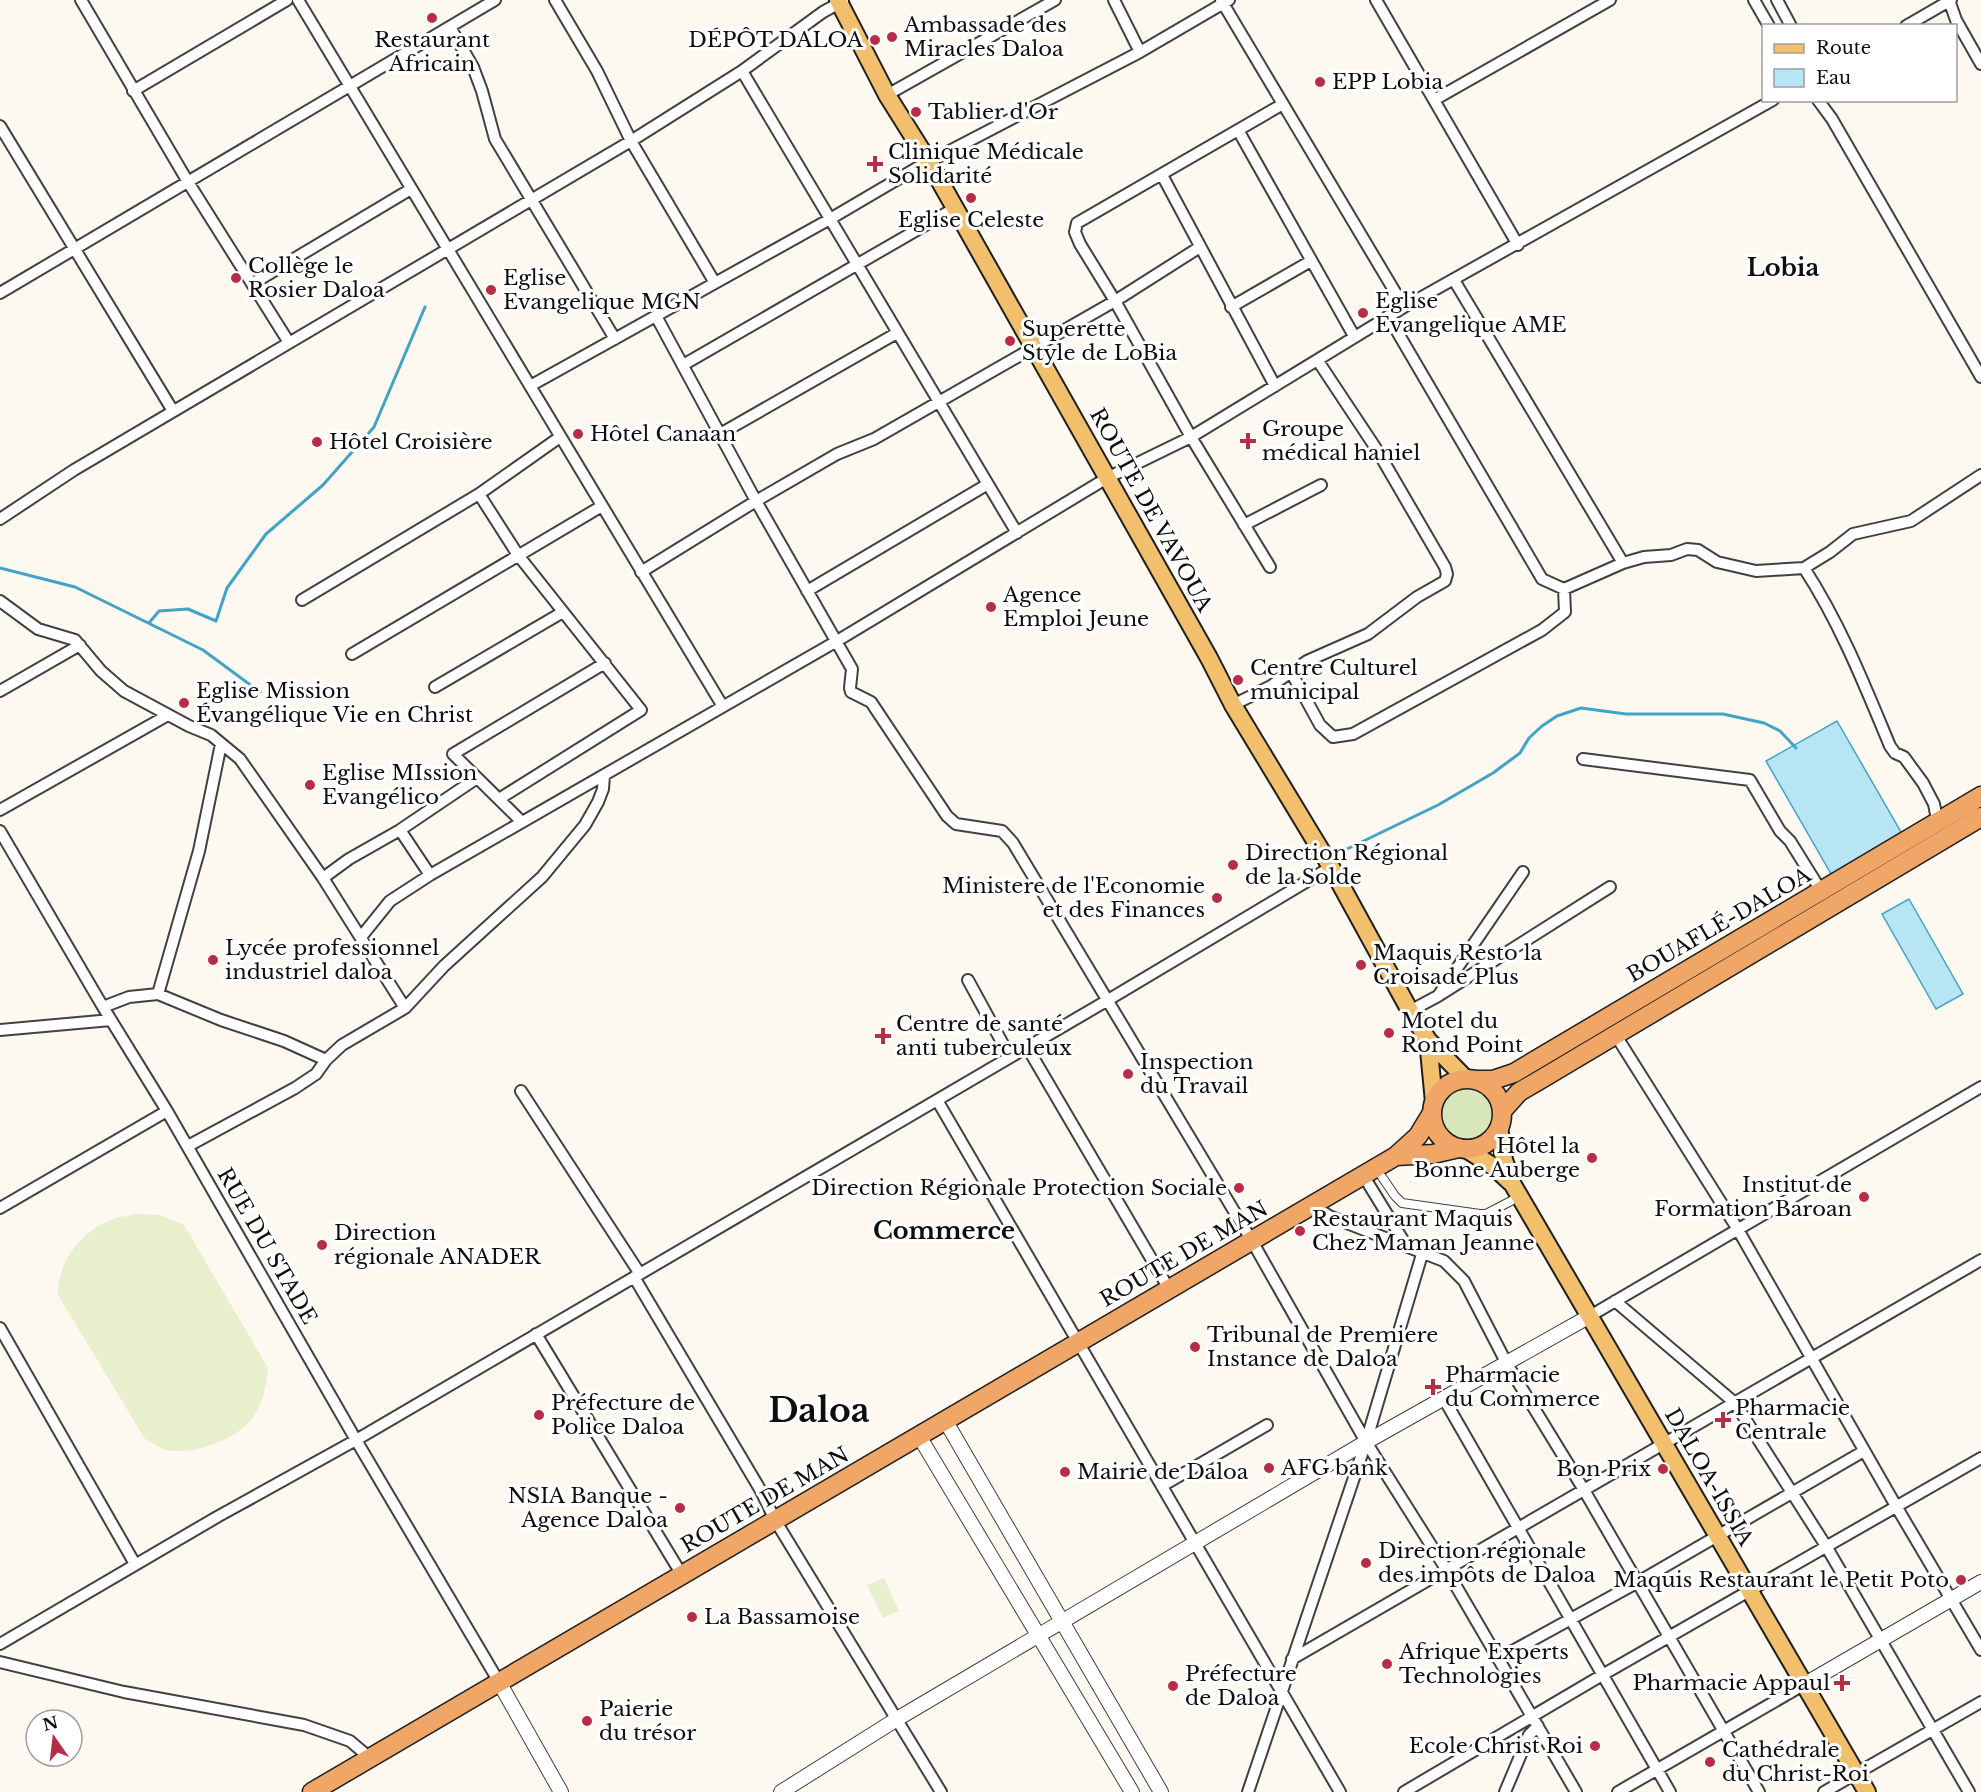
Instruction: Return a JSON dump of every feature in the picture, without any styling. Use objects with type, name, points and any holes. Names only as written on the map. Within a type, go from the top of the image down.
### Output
[{"type":"highway","name":"BOUAFLÉ-DALOA","points":[[1501,1120],[1519,1092],[1833,906],[1941,831],[1981,796]]},
{"type":"highway","name":"BOUAFLÉ-DALOA","points":[[1471,1080],[1493,1080],[1514,1073],[1756,928],[1821,892],[1941,831],[1981,817]]},
{"type":"highway","points":[[1396,1156],[1433,1154],[1482,1145],[1495,1135],[1501,1120],[1501,1104],[1495,1092],[1483,1083],[1471,1080],[1447,1086],[1433,1107],[1437,1132],[1447,1142],[1463,1148]]},
{"type":"highway","name":"ROUTE DE MAN","points":[[312,1792],[1312,1205],[1365,1180],[1418,1137],[1433,1107]]},
{"type":"main road","name":"ROUTE DE VAVOUA","points":[[841,1],[887,95],[929,162],[1209,658],[1233,705],[1331,867],[1428,1040]]},
{"type":"main road","points":[[1428,1040],[1471,1080]]},
{"type":"main road","points":[[1428,1040],[1433,1107]]},
{"type":"main road","points":[[1501,1120],[1504,1160],[1512,1193]]},
{"type":"main road","points":[[1463,1148],[1494,1167],[1512,1193]]},
{"type":"main road","name":"DALOA-ISSIA","points":[[1512,1193],[1590,1316],[1867,1792]]},
{"type":"street","points":[[81,0],[188,182],[288,342]]},
{"type":"street","points":[[133,91],[287,0]]},
{"type":"street","points":[[298,0],[722,705]]},
{"type":"street","points":[[0,293],[495,0]]},
{"type":"street","points":[[555,0],[597,71],[631,141],[715,283]]},
{"type":"street","points":[[887,95],[1055,0]]},
{"type":"street","points":[[1114,0],[1140,52]]},
{"type":"street","points":[[1376,0],[1518,245]]},
{"type":"street","points":[[1434,100],[1595,3],[1610,0]]},
{"type":"street","points":[[1754,0],[1768,24]]},
{"type":"street","points":[[1777,0],[1790,24]]},
{"type":"street","points":[[1909,24],[1950,0],[1956,20],[1981,64]]},
{"type":"street","points":[[0,519],[74,470],[631,141],[742,70],[841,1]]},
{"type":"street","points":[[530,386],[929,162],[1140,52],[1224,1],[1404,307]]},
{"type":"street","points":[[450,27],[473,67],[495,139],[615,339]]},
{"type":"street","points":[[742,70],[1017,533]]},
{"type":"street","points":[[361,937],[390,901],[430,875],[722,705],[837,641],[1107,478],[1191,437],[1388,316],[1769,102]]},
{"type":"street","points":[[1820,102],[1832,118],[1981,377]]},
{"type":"street","points":[[1827,102],[1832,118]]},
{"type":"street","points":[[1270,567],[1191,437],[1075,232],[1077,223],[1283,104]]},
{"type":"street","points":[[0,126],[173,411]]},
{"type":"street","points":[[1238,130],[1354,336]]},
{"type":"street","points":[[1162,175],[1275,386]]},
{"type":"street","points":[[252,284],[411,189]]},
{"type":"street","points":[[683,366],[955,208]]},
{"type":"street","points":[[641,572],[837,454],[874,439],[1115,301],[1200,247]]},
{"type":"street","points":[[1231,307],[1311,261]]},
{"type":"street","points":[[1454,280],[1623,563]]},
{"type":"street","points":[[656,316],[756,501],[852,669],[851,692],[871,702],[946,816],[956,824],[1002,831],[1008,836],[1252,1241],[1366,1442],[1446,1569],[1576,1792]]},
{"type":"street","points":[[1388,316],[1542,579],[1564,589],[1623,563],[1644,557],[1671,555],[1687,549],[1698,550],[1717,562],[1756,571],[1804,568],[1853,534],[1911,521],[1981,475]]},
{"type":"street","points":[[720,434],[897,333]]},
{"type":"street","points":[[1233,705],[1271,687],[1307,661],[1368,634],[1417,597],[1445,581],[1447,574],[1377,450],[1318,361]]},
{"type":"street","points":[[302,600],[479,494],[560,437]]},
{"type":"street","points":[[807,591],[988,484]]},
{"type":"street","points":[[1244,525],[1321,485]]},
{"type":"street","points":[[479,494],[518,555],[640,709],[640,712],[499,799]]},
{"type":"street","points":[[352,654],[602,506]]},
{"type":"street","points":[[1804,568],[1821,595],[1843,639],[1890,746],[1894,753],[1904,757],[1923,783],[1934,804],[1941,831]]},
{"type":"street","points":[[1291,672],[1320,725],[1332,737],[1353,734],[1542,630],[1565,612],[1564,589]]},
{"type":"street","points":[[0,601],[38,629],[75,640],[101,671],[124,690],[189,726],[212,735],[240,759],[323,878],[405,1008]]},
{"type":"street","points":[[435,687],[563,612]]},
{"type":"street","points":[[0,691],[80,645]]},
{"type":"street","points":[[522,822],[454,756],[455,752],[605,663]]},
{"type":"street","points":[[0,810],[168,715]]},
{"type":"street","points":[[158,994],[199,851],[221,744]]},
{"type":"street","points":[[1583,759],[1750,780],[1821,892],[1833,906]]},
{"type":"street","points":[[188,1146],[295,1088],[316,1074],[326,1060],[342,1045],[405,1008],[459,952],[542,877],[585,825],[603,789],[604,775]]},
{"type":"street","points":[[323,878],[477,778]]},
{"type":"street","points":[[400,830],[430,875]]},
{"type":"street","name":"RUE DU STADE","points":[[0,831],[188,1146],[356,1440],[499,1682]]},
{"type":"street","points":[[0,1644],[135,1564],[356,1440],[1331,867]]},
{"type":"street","points":[[1438,996],[1523,873]]},
{"type":"street","points":[[1410,1011],[1438,996],[1610,887]]},
{"type":"street","points":[[968,980],[1010,1057]]},
{"type":"street","points":[[103,1007],[136,996],[158,994],[221,1020],[284,1041],[326,1060]]},
{"type":"street","points":[[0,1030],[111,1020]]},
{"type":"street","points":[[1616,1034],[1737,1228],[1811,1360],[1981,1650]]},
{"type":"street","points":[[1027,1047],[1169,1289]]},
{"type":"street","points":[[781,1792],[897,1719],[1366,1442],[1507,1364],[1981,1087]]},
{"type":"street","points":[[521,1091],[637,1275],[761,1491],[775,1520],[941,1792]]},
{"type":"street","points":[[938,1100],[1340,1792]]},
{"type":"street","points":[[0,1208],[167,1111]]},
{"type":"street","points":[[1382,1177],[1402,1203],[1480,1214],[1486,1214],[1512,1193]]},
{"type":"street","points":[[1365,1180],[1406,1245]]},
{"type":"street","points":[[1312,1205],[1329,1216],[1444,1261],[1464,1281],[1507,1364],[1584,1490],[1759,1792]]},
{"type":"street","points":[[1248,1792],[1366,1442],[1423,1251]]},
{"type":"street","points":[[1292,1659],[1981,1260]]},
{"type":"street","points":[[1615,1300],[1735,1403],[1826,1546],[1969,1792]]},
{"type":"street","points":[[0,1328],[135,1564]]},
{"type":"street","points":[[536,1334],[682,1575]]},
{"type":"street","points":[[1444,1399],[1670,1792]]},
{"type":"street","points":[[945,1420],[1161,1792]]},
{"type":"street","points":[[1162,1486],[1268,1425]]},
{"type":"street","points":[[919,1436],[1132,1792]]},
{"type":"street","points":[[1498,1659],[1638,1582],[1864,1451]]},
{"type":"street","points":[[1404,1792],[1535,1721],[1604,1674],[1981,1458]]},
{"type":"street","points":[[1618,1792],[1981,1582]]},
{"type":"street","points":[[0,1662],[124,1692],[304,1725],[350,1741],[370,1758]]},
{"type":"street","points":[[499,1682],[561,1792]]},
{"type":"street","points":[[1824,1792],[1981,1702]]},
{"type":"street","points":[[1505,1792],[1535,1721]]},
{"type":"green space","points":[[1462,1086],[1472,1086],[1487,1094],[1493,1103],[1495,1114],[1493,1125],[1487,1134],[1472,1142],[1462,1142],[1451,1137],[1444,1130],[1439,1119],[1439,1109],[1444,1098],[1451,1091]]},
{"type":"green space","points":[[136,1214],[161,1215],[184,1225],[268,1368],[263,1396],[251,1420],[244,1428],[212,1445],[176,1451],[163,1449],[145,1439],[58,1295],[62,1271],[67,1259],[82,1239],[102,1224],[116,1218]]},
{"type":"green space","points":[[884,1578],[899,1611],[883,1618],[867,1585]]},
{"type":"water","points":[[1837,721],[1905,839],[1834,879],[1766,761]]},
{"type":"water","points":[[1909,899],[1963,994],[1936,1009],[1882,914]]},
{"type":"waterway","points":[[149,623],[159,611],[188,609],[216,621],[227,588],[266,534],[323,485],[374,427],[425,307]]},
{"type":"waterway","points":[[0,568],[75,587],[203,650],[260,692]]},
{"type":"waterway","points":[[1347,849],[1438,805],[1493,773],[1520,753],[1529,738],[1542,726],[1557,716],[1581,708],[1626,714],[1723,714],[1764,723],[1780,731],[1796,748]]},
{"type":"place","name":"Restaurant Africain","points":[[432,18]]},
{"type":"place","name":"Ambassade des Miracles Daloa","points":[[892,37]]},
{"type":"place","name":"DÉPÔT DALOA","points":[[875,40]]},
{"type":"place","name":"EPP Lobia","points":[[1320,82]]},
{"type":"place","name":"Tablier d'Or","points":[[916,112]]},
{"type":"place","name":"Clinique Médicale Solidarité","points":[[875,164]]},
{"type":"place","name":"Eglise Celeste","points":[[971,198]]},
{"type":"place","name":"Collège le Rosier Daloa","points":[[236,278]]},
{"type":"place","name":"Eglise Evangelique MGN","points":[[491,290]]},
{"type":"place","name":"Eglise Evangelique AME","points":[[1363,313]]},
{"type":"place","name":"Superette Style de LoBia","points":[[1010,341]]},
{"type":"place","name":"Hôtel Canaan","points":[[578,434]]},
{"type":"place","name":"Groupe médical haniel","points":[[1248,441]]},
{"type":"place","name":"Hôtel Croisière","points":[[317,442]]},
{"type":"place","name":"Agence Emploi Jeune","points":[[991,607]]},
{"type":"place","name":"Centre Culturel municipal","points":[[1238,680]]},
{"type":"place","name":"Eglise Mission Évangélique Vie en Christ","points":[[184,703]]},
{"type":"place","name":"Eglise MIssion Evangélico","points":[[310,785]]},
{"type":"place","name":"Direction Régional de la Solde","points":[[1233,865]]},
{"type":"place","name":"Ministere de l'Economie et des Finances","points":[[1217,898]]},
{"type":"place","name":"Lycée professionnel industriel daloa","points":[[213,960]]},
{"type":"place","name":"Maquis Resto la Croisade Plus","points":[[1361,965]]},
{"type":"place","name":"Motel du Rond Point","points":[[1389,1033]]},
{"type":"place","name":"Centre de santé anti tuberculeux","points":[[883,1036]]},
{"type":"place","name":"Inspection du Travail","points":[[1128,1074]]},
{"type":"place","name":"Hôtel la Bonne Auberge","points":[[1592,1158]]},
{"type":"place","name":"Direction Régionale Protection Sociale","points":[[1239,1188]]},
{"type":"place","name":"Institut de Formation Baroan","points":[[1864,1197]]},
{"type":"place","name":"Restaurant Maquis Chez Maman Jeanne","points":[[1300,1231]]},
{"type":"place","name":"Direction régionale ANADER","points":[[322,1245]]},
{"type":"place","name":"Tribunal de Premiere Instance de Daloa","points":[[1195,1347]]},
{"type":"place","name":"Pharmacie du Commerce","points":[[1433,1387]]},
{"type":"place","name":"Préfecture de Police Daloa","points":[[539,1415]]},
{"type":"place","name":"Pharmacie Centrale","points":[[1723,1420]]},
{"type":"place","name":"AFG bank","points":[[1269,1468]]},
{"type":"place","name":"Bon Prix","points":[[1663,1469]]},
{"type":"place","name":"Mairie de Daloa","points":[[1065,1472]]},
{"type":"place","name":"NSIA Banque - Agence Daloa","points":[[680,1508]]},
{"type":"place","name":"Direction régionale des impôts de Daloa","points":[[1366,1563]]},
{"type":"place","name":"Maquis Restaurant le Petit Poto","points":[[1961,1580]]},
{"type":"place","name":"La Bassamoise","points":[[692,1617]]},
{"type":"place","name":"Afrique Experts Technologies","points":[[1387,1664]]},
{"type":"place","name":"Pharmacie Appaul","points":[[1842,1683]]},
{"type":"place","name":"Préfecture de Daloa","points":[[1173,1686]]},
{"type":"place","name":"Paierie du trésor","points":[[587,1721]]},
{"type":"place","name":"Ecole Christ Roi","points":[[1595,1746]]},
{"type":"place","name":"Cathédrale du Christ-Roi","points":[[1710,1762]]},
{"type":"district","name":"Lobia","points":[[1783,267]]},
{"type":"district","name":"Commerce","points":[[944,1230]]},
{"type":"district","name":"Daloa","points":[[819,1410]]}]
